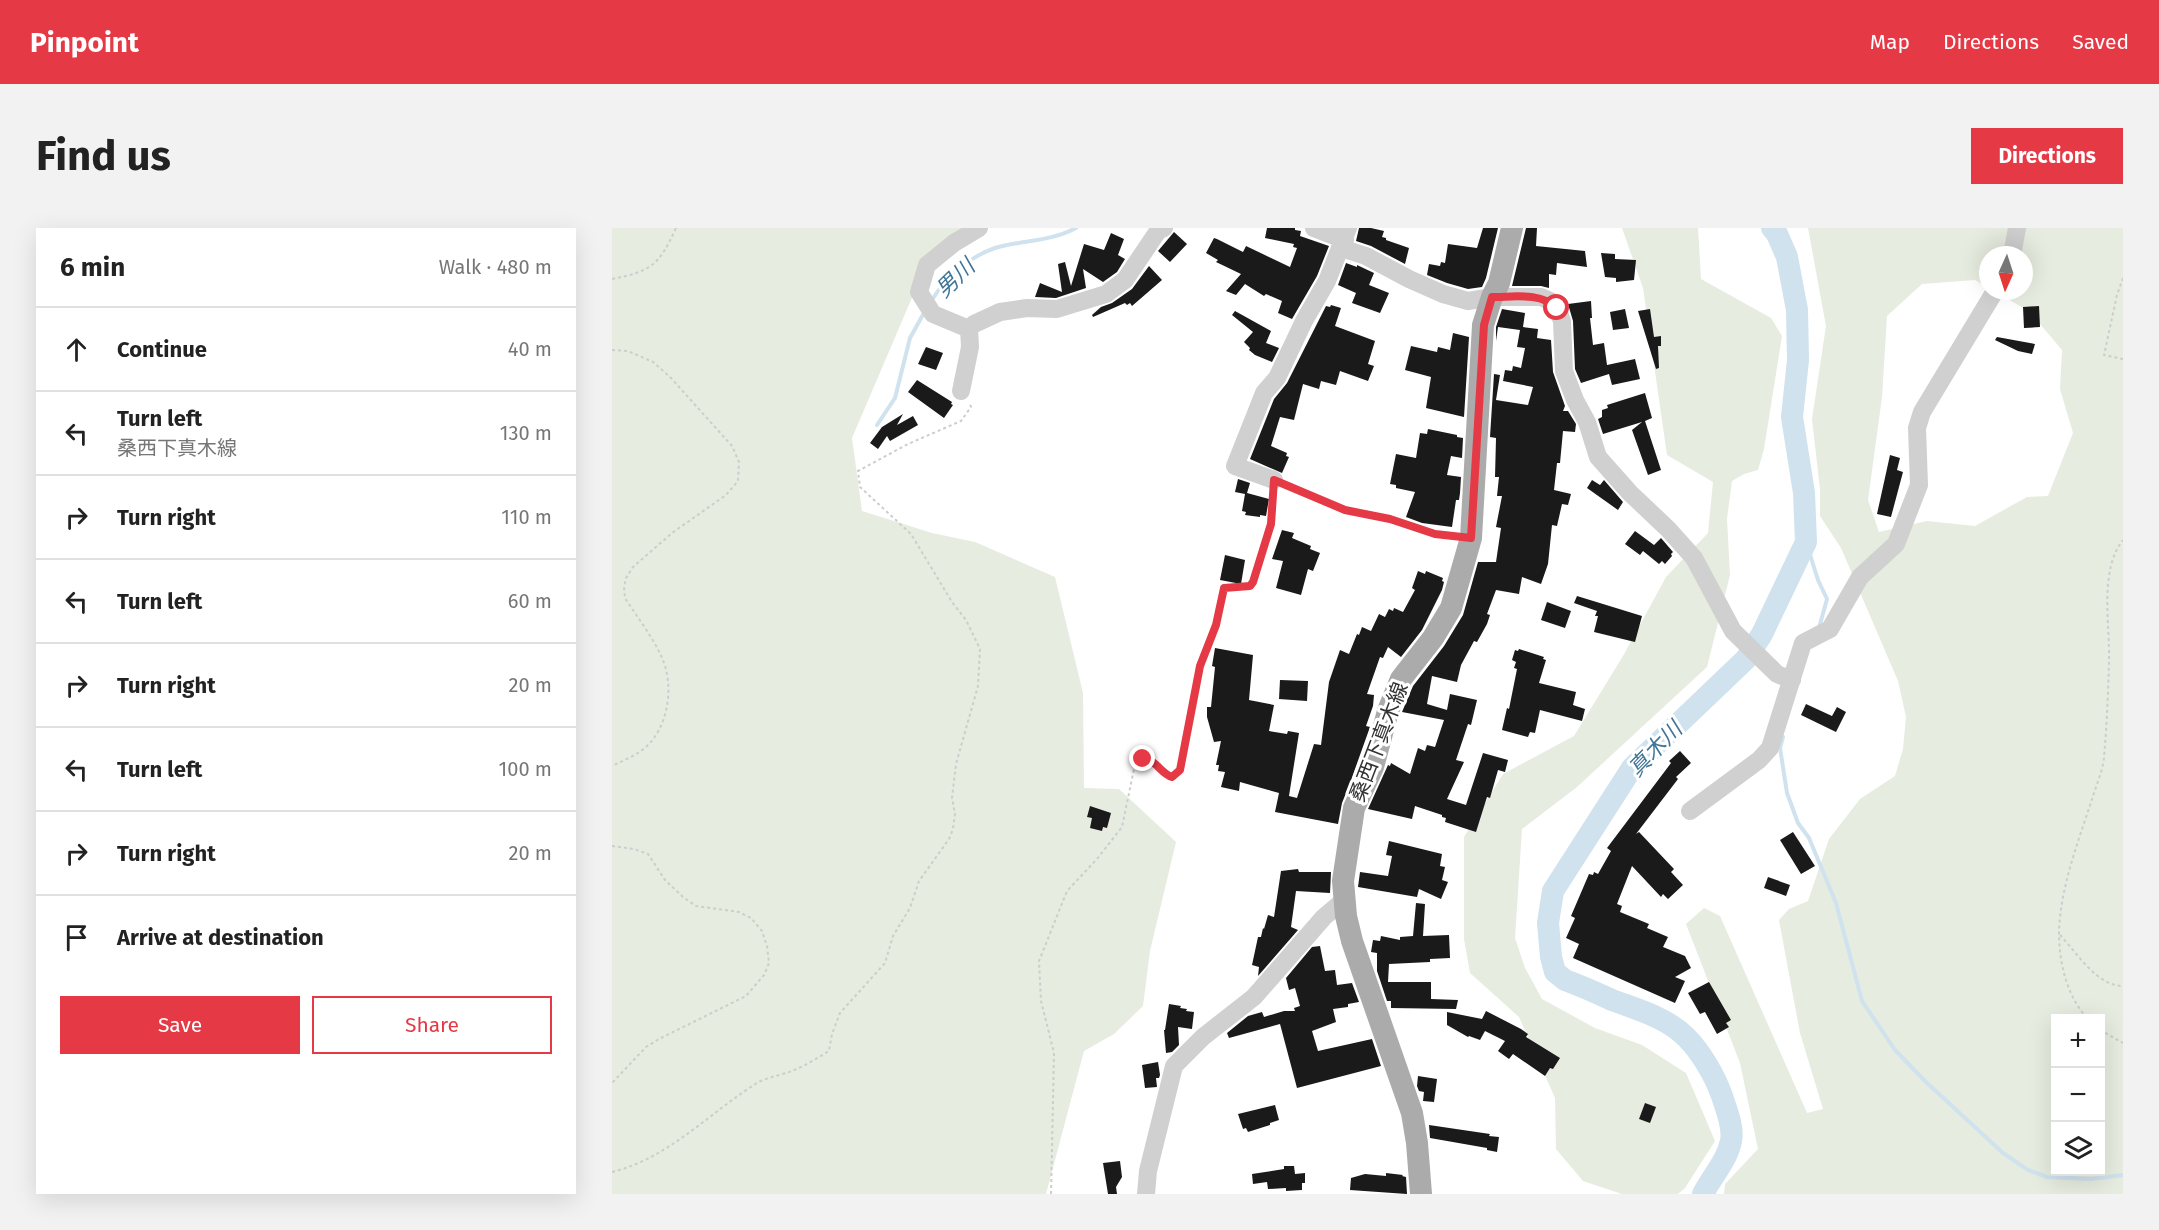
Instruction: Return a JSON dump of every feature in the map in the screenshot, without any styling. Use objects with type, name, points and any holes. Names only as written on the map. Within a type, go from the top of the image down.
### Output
[{"type":"main road","name":"桑西下真木線","points":[[1421,1194],[1412,1113],[1352,941],[1344,900],[1343,881],[1354,808],[1374,766],[1388,711],[1401,679],[1433,638],[1451,608],[1462,573],[1471,538],[1484,325],[1492,297],[1499,283],[1512,228]]},
{"type":"street","points":[[969,329],[933,314],[919,292],[927,265],[954,243],[979,228]]},
{"type":"street","points":[[961,391],[970,347],[969,329],[974,324],[1000,312],[1027,308],[1057,309],[1106,294],[1125,280],[1158,231],[1164,228]]},
{"type":"street","points":[[1314,228],[1345,239],[1366,256],[1443,294],[1468,301],[1492,297],[1541,297],[1557,308],[1562,321],[1564,371],[1575,400],[1587,422],[1598,458],[1694,558],[1733,632],[1785,677]]},
{"type":"street","points":[[2014,246],[2017,228]]},
{"type":"street","points":[[1274,480],[1235,466],[1264,393],[1277,378],[1304,321],[1327,280],[1345,239]]},
{"type":"street","points":[[1690,811],[1759,760],[1770,748],[1785,677],[1803,643],[1830,629],[1860,577],[1896,544],[1919,485],[1917,428],[1922,412],[1990,300]]},
{"type":"street","points":[[1146,1194],[1148,1171],[1174,1066],[1203,1037],[1254,997],[1324,917],[1344,900]]},
{"type":"path","points":[[612,279],[648,270],[665,252],[676,228]]},
{"type":"path","points":[[2123,278],[2117,295],[2104,356],[2123,359]]},
{"type":"path","points":[[612,350],[628,351],[653,362],[671,378],[732,446],[739,462],[738,481],[726,495],[672,533],[641,559],[626,578],[625,598],[662,658],[667,674],[667,709],[661,727],[648,745],[635,755],[612,766]]},
{"type":"path","points":[[612,1172],[629,1168],[680,1139],[730,1101],[760,1082],[795,1070],[829,1051],[832,1034],[840,1013],[885,963],[893,936],[910,908],[919,881],[949,839],[955,814],[952,798],[956,764],[978,686],[980,649],[966,620],[952,602],[911,534],[860,487],[858,471],[908,444],[961,421],[971,407],[961,391]]},
{"type":"path","points":[[1051,1194],[1054,1053],[1041,1001],[1039,961],[1067,891],[1097,859],[1122,827],[1134,769],[1143,759],[1151,760],[1166,775],[1172,777],[1180,770],[1200,666],[1216,625],[1224,588],[1250,586],[1253,582],[1271,524],[1274,480],[1345,510],[1390,519],[1435,534],[1471,538]]},
{"type":"path","points":[[2083,1014],[2064,976],[2059,933],[2062,897],[2104,759],[2109,659],[2107,604],[2110,567],[2117,547],[2123,540]]},
{"type":"path","points":[[612,846],[648,854],[665,880],[696,906],[739,912],[751,918],[762,931],[770,963],[764,975],[746,996],[652,1043],[612,1083]]},
{"type":"path","points":[[2059,933],[2102,980],[2114,986],[2123,986]]},
{"type":"path","points":[[2105,1033],[2123,1042]]},
{"type":"shaded area","points":[[612,228],[966,228],[914,293],[852,438],[862,511],[932,533],[975,542],[1055,577],[1083,693],[1084,788],[1119,789],[1176,842],[1150,951],[1143,1006],[1114,1034],[1084,1051],[1046,1194],[612,1194]]},
{"type":"shaded area","points":[[1622,228],[1698,228],[1701,279],[1771,318],[1782,336],[1764,449],[1758,470],[1732,481],[1727,519],[1730,575],[1707,667],[1577,787],[1522,829],[1515,938],[1525,968],[1542,999],[1595,1028],[1642,1045],[1686,1073],[1715,1141],[1685,1188],[1678,1194],[1622,1194],[1583,1181],[1556,1149],[1555,1098],[1519,1017],[1470,973],[1464,939],[1464,837],[1503,774],[1574,736],[1623,656],[1666,577],[1708,533],[1713,482],[1667,455],[1643,288]]},
{"type":"shaded area","points":[[1808,228],[2123,228],[2123,1194],[1724,1194],[1725,1184],[1758,1149],[1740,1063],[1686,924],[1704,908],[1720,916],[1807,1113],[1823,1109],[1800,1033],[1779,920],[1789,909],[1808,901],[1829,839],[1860,799],[1895,776],[1903,749],[1906,717],[1898,681],[1841,548],[1820,516],[1820,489],[1812,419],[1826,326]],"holes":[[[1979,246],[2033,246],[2033,300],[2009,300],[2030,312],[2062,350],[2060,389],[2073,433],[2048,496],[2027,497],[1975,526],[1927,521],[1879,532],[1868,500],[1882,397],[1887,316],[1922,284],[1975,280],[1979,282]]]},
{"type":"building","points":[[1267,228],[1295,228],[1301,231],[1300,236],[1329,246],[1317,276],[1292,319],[1278,313],[1282,301],[1266,294],[1264,296],[1245,284],[1236,295],[1226,291],[1241,274],[1216,262],[1218,260],[1206,253],[1214,238],[1243,252],[1246,246],[1290,267],[1297,248],[1293,247],[1294,244],[1265,238]]},
{"type":"building","points":[[1359,228],[1384,231],[1382,237],[1386,240],[1409,248],[1405,264],[1371,246],[1356,241]]},
{"type":"building","points":[[1483,228],[1498,228],[1482,287],[1468,289],[1427,275],[1429,264],[1440,266],[1441,262],[1445,263],[1448,244],[1477,248]]},
{"type":"building","points":[[1526,228],[1537,228],[1536,246],[1585,251],[1587,267],[1557,263],[1556,275],[1549,274],[1549,288],[1512,286]]},
{"type":"building","points":[[1174,232],[1187,244],[1170,262],[1158,251]]},
{"type":"building","points":[[1111,233],[1124,239],[1118,255],[1125,259],[1117,272],[1103,282],[1083,269],[1086,288],[1056,298],[1035,297],[1040,283],[1062,292],[1058,264],[1065,262],[1071,286],[1084,244],[1104,250]]},
{"type":"building","points":[[1601,253],[1615,254],[1615,259],[1636,260],[1634,280],[1616,282],[1616,278],[1605,277]]},
{"type":"building","points":[[1346,263],[1357,267],[1357,265],[1374,273],[1369,285],[1389,293],[1380,313],[1352,303],[1356,293],[1338,285]]},
{"type":"building","points":[[1149,266],[1162,280],[1132,306],[1130,303],[1127,305],[1125,303],[1093,317],[1092,315],[1101,307],[1112,303],[1132,289]]},
{"type":"building","points":[[1591,301],[1593,345],[1604,343],[1607,365],[1635,359],[1640,379],[1612,385],[1609,374],[1581,383],[1575,369],[1573,321],[1568,304]]},
{"type":"building","points":[[1326,306],[1341,308],[1335,326],[1375,341],[1368,364],[1374,366],[1368,381],[1340,371],[1336,385],[1321,381],[1319,389],[1303,384],[1294,420],[1280,417],[1271,446],[1287,453],[1286,456],[1289,457],[1282,473],[1250,459],[1274,399],[1287,383]]},
{"type":"building","points":[[2039,306],[2040,327],[2024,328],[2023,307]]},
{"type":"building","points":[[1502,309],[1525,313],[1523,327],[1538,329],[1537,338],[1551,340],[1553,372],[1565,406],[1563,411],[1568,411],[1576,424],[1575,432],[1563,431],[1560,463],[1557,463],[1554,490],[1571,494],[1568,505],[1562,504],[1557,526],[1552,525],[1548,564],[1541,584],[1522,577],[1519,594],[1496,590],[1487,614],[1490,615],[1487,624],[1477,642],[1474,641],[1461,665],[1457,682],[1432,676],[1427,704],[1447,710],[1450,694],[1477,700],[1471,725],[1468,724],[1456,760],[1464,762],[1447,799],[1466,805],[1483,753],[1508,760],[1505,772],[1498,770],[1490,798],[1487,797],[1476,832],[1445,822],[1446,818],[1442,815],[1415,806],[1412,819],[1368,809],[1388,765],[1390,766],[1391,763],[1410,774],[1418,748],[1425,751],[1427,745],[1435,747],[1444,720],[1402,712],[1413,686],[1444,646],[1463,615],[1478,562],[1496,562],[1501,528],[1496,527],[1502,496],[1497,496],[1499,477],[1495,477],[1496,438],[1490,437],[1494,374],[1500,375],[1496,400],[1528,405],[1533,387],[1503,381],[1505,370],[1512,371],[1513,366],[1521,368],[1525,348],[1517,347],[1520,330],[1498,327],[1496,341],[1496,327]]},
{"type":"building","points":[[1625,309],[1629,328],[1613,330],[1610,312]]},
{"type":"building","points":[[1650,309],[1654,337],[1661,336],[1661,346],[1658,346],[1659,368],[1656,369],[1638,311]]},
{"type":"building","points":[[1235,311],[1271,331],[1266,343],[1279,348],[1272,362],[1249,350],[1250,348],[1244,342],[1253,332],[1232,315]]},
{"type":"building","points":[[1453,333],[1469,337],[1464,417],[1426,408],[1431,377],[1405,370],[1411,346],[1437,352],[1438,347],[1450,350]]},
{"type":"building","points":[[1997,337],[2035,344],[2032,354],[2018,351],[1995,340]]},
{"type":"building","points":[[926,347],[943,353],[936,370],[918,364]]},
{"type":"building","points":[[917,380],[952,402],[953,405],[944,418],[908,392]]},
{"type":"building","points":[[1645,393],[1652,418],[1645,421],[1661,470],[1648,475],[1632,430],[1642,422],[1603,434],[1598,419],[1602,417],[1602,410],[1608,408],[1607,405]]},
{"type":"building","points":[[903,414],[897,425],[913,416],[918,425],[890,441],[887,436],[878,449],[870,443],[882,427]]},
{"type":"building","points":[[1428,429],[1463,438],[1462,458],[1451,456],[1447,475],[1461,477],[1459,500],[1456,500],[1452,527],[1422,523],[1406,517],[1415,492],[1396,488],[1396,485],[1390,484],[1396,454],[1416,458],[1420,433],[1427,434]]},
{"type":"building","points":[[1890,455],[1900,458],[1897,470],[1903,472],[1891,517],[1877,514]]},
{"type":"building","points":[[1238,479],[1250,483],[1247,493],[1269,499],[1266,516],[1245,515],[1246,512],[1242,511],[1245,494],[1235,492]]},
{"type":"building","points":[[1592,480],[1600,485],[1604,480],[1623,502],[1618,510],[1587,488]]},
{"type":"building","points":[[1282,530],[1294,533],[1292,538],[1311,546],[1310,549],[1320,553],[1313,571],[1308,569],[1301,595],[1276,588],[1283,561],[1272,559]]},
{"type":"building","points":[[1635,531],[1654,545],[1661,538],[1673,552],[1672,556],[1665,564],[1662,561],[1659,564],[1643,551],[1640,555],[1625,544]]},
{"type":"building","points":[[1225,555],[1245,560],[1241,584],[1220,580]]},
{"type":"building","points":[[1418,571],[1425,574],[1426,571],[1443,578],[1442,590],[1422,630],[1401,657],[1388,647],[1383,658],[1380,657],[1367,694],[1374,695],[1366,726],[1370,727],[1342,803],[1338,824],[1275,812],[1279,793],[1240,782],[1239,791],[1221,787],[1225,772],[1218,771],[1219,765],[1216,765],[1221,741],[1214,742],[1207,717],[1207,707],[1211,707],[1215,648],[1253,655],[1249,700],[1274,705],[1269,731],[1299,733],[1289,796],[1297,798],[1314,744],[1321,745],[1329,682],[1340,650],[1349,654],[1362,627],[1371,631],[1379,614],[1385,617],[1389,609],[1393,611],[1394,608],[1403,612],[1415,590],[1412,588]]},
{"type":"building","points":[[1577,596],[1642,616],[1635,642],[1594,632],[1597,611],[1574,603]]},
{"type":"building","points":[[1547,602],[1571,611],[1565,628],[1541,620]]},
{"type":"building","points":[[1519,649],[1544,657],[1543,659],[1546,660],[1539,683],[1576,692],[1573,705],[1585,709],[1582,721],[1540,710],[1535,733],[1530,732],[1528,737],[1502,730],[1517,669],[1514,668],[1516,662],[1512,660],[1515,650]]},
{"type":"building","points":[[1280,680],[1308,681],[1307,701],[1279,699]]},
{"type":"building","points":[[1806,704],[1832,716],[1837,707],[1846,712],[1836,732],[1801,715]]},
{"type":"building","points":[[1680,751],[1691,763],[1676,777],[1678,779],[1636,834],[1639,832],[1674,869],[1671,872],[1683,885],[1668,899],[1663,894],[1661,897],[1632,866],[1617,904],[1622,906],[1620,912],[1649,924],[1647,928],[1668,937],[1663,947],[1685,956],[1691,968],[1675,977],[1685,981],[1675,1003],[1573,958],[1579,944],[1566,938],[1575,918],[1571,916],[1589,874],[1593,875],[1594,872],[1598,874],[1611,851],[1607,848],[1671,763],[1669,761]]},
{"type":"building","points":[[1090,806],[1111,813],[1107,828],[1103,827],[1102,831],[1090,828],[1092,818],[1087,817]]},
{"type":"building","points":[[1793,832],[1815,866],[1801,874],[1780,840]]},
{"type":"building","points":[[1389,841],[1442,854],[1440,866],[1445,867],[1442,880],[1448,882],[1441,899],[1419,889],[1417,897],[1358,887],[1360,872],[1388,876],[1392,856],[1386,855]]},
{"type":"building","points":[[1298,869],[1299,872],[1331,872],[1330,893],[1296,891],[1291,927],[1298,930],[1258,976],[1259,967],[1252,965],[1258,937],[1261,937],[1268,915],[1274,917],[1281,871]]},
{"type":"building","points":[[1768,877],[1790,885],[1786,896],[1764,888]]},
{"type":"building","points":[[1416,903],[1425,904],[1423,936],[1449,935],[1450,958],[1430,959],[1430,962],[1389,964],[1388,982],[1431,982],[1431,999],[1458,1000],[1456,1009],[1391,1008],[1391,1001],[1387,1001],[1377,971],[1377,953],[1371,952],[1373,940],[1380,941],[1381,936],[1400,940],[1400,937],[1413,936]]},
{"type":"building","points":[[1320,946],[1325,971],[1335,970],[1337,985],[1352,983],[1359,1002],[1348,1004],[1348,1007],[1333,1009],[1336,1022],[1312,1031],[1318,1051],[1372,1039],[1381,1066],[1297,1088],[1280,1024],[1229,1038],[1227,1033],[1248,1016],[1262,1012],[1264,1017],[1284,1011],[1295,1011],[1294,1008],[1300,1006],[1295,988],[1289,990],[1286,978],[1312,947]]},
{"type":"building","points":[[1709,982],[1731,1020],[1726,1023],[1729,1027],[1717,1034],[1705,1012],[1700,1014],[1688,993]]},
{"type":"building","points":[[1169,1004],[1194,1012],[1192,1029],[1178,1027],[1179,1045],[1172,1052],[1166,1053],[1164,1030]]},
{"type":"building","points":[[1486,1011],[1521,1029],[1528,1034],[1526,1037],[1560,1058],[1553,1069],[1550,1068],[1545,1076],[1513,1054],[1509,1059],[1498,1051],[1505,1041],[1485,1031],[1480,1040],[1468,1037],[1447,1025],[1447,1012],[1482,1019]]},
{"type":"building","points":[[1158,1062],[1160,1075],[1156,1078],[1157,1087],[1145,1088],[1142,1065]]},
{"type":"building","points":[[1418,1076],[1437,1079],[1434,1102],[1423,1101],[1424,1092],[1419,1091],[1417,1086]]},
{"type":"building","points":[[1645,1103],[1656,1107],[1650,1123],[1639,1119]]},
{"type":"building","points":[[1275,1105],[1279,1120],[1248,1132],[1246,1128],[1243,1129],[1238,1114]]},
{"type":"building","points":[[1429,1125],[1499,1137],[1497,1152],[1487,1150],[1487,1148],[1430,1138]]},
{"type":"building","points":[[1120,1161],[1122,1177],[1116,1187],[1117,1194],[1108,1194],[1103,1163]]},
{"type":"building","points":[[1284,1166],[1294,1166],[1295,1174],[1305,1173],[1302,1190],[1268,1189],[1267,1182],[1253,1184],[1252,1174],[1284,1169]]},
{"type":"building","points":[[1386,1173],[1406,1177],[1407,1194],[1350,1190],[1351,1178],[1365,1174],[1386,1176]]},
{"type":"waterway","name":"男川","points":[[932,300],[944,283],[959,269],[985,252],[1005,245],[1056,236],[1076,228]]},
{"type":"waterway","name":"真木川","points":[[1703,1194],[1726,1155],[1732,1136],[1729,1118],[1716,1080],[1692,1043],[1670,1024],[1565,980],[1555,972],[1551,957],[1548,923],[1553,891],[1632,768],[1746,659],[1762,634],[1806,542],[1804,493],[1792,417],[1798,360],[1797,310],[1787,257],[1772,228]]},
{"type":"waterway","name":"男川","points":[[877,425],[895,398],[910,338],[925,311]]},
{"type":"waterway","points":[[1806,542],[1818,580],[1827,599],[1819,628]]},
{"type":"waterway","points":[[1783,737],[1780,748],[1787,793],[1798,823],[1809,838],[1836,903],[1862,1001],[1895,1050],[2003,1153],[2028,1170],[2047,1177],[2091,1179],[2123,1175]]},
{"type":"route","points":[[1143,759],[1151,760],[1166,775],[1172,777],[1180,770],[1200,666],[1216,625],[1224,588],[1250,586],[1253,582],[1271,524],[1274,480],[1345,510],[1390,519],[1435,534],[1471,538],[1484,325],[1492,297],[1541,297],[1557,308]]}]
